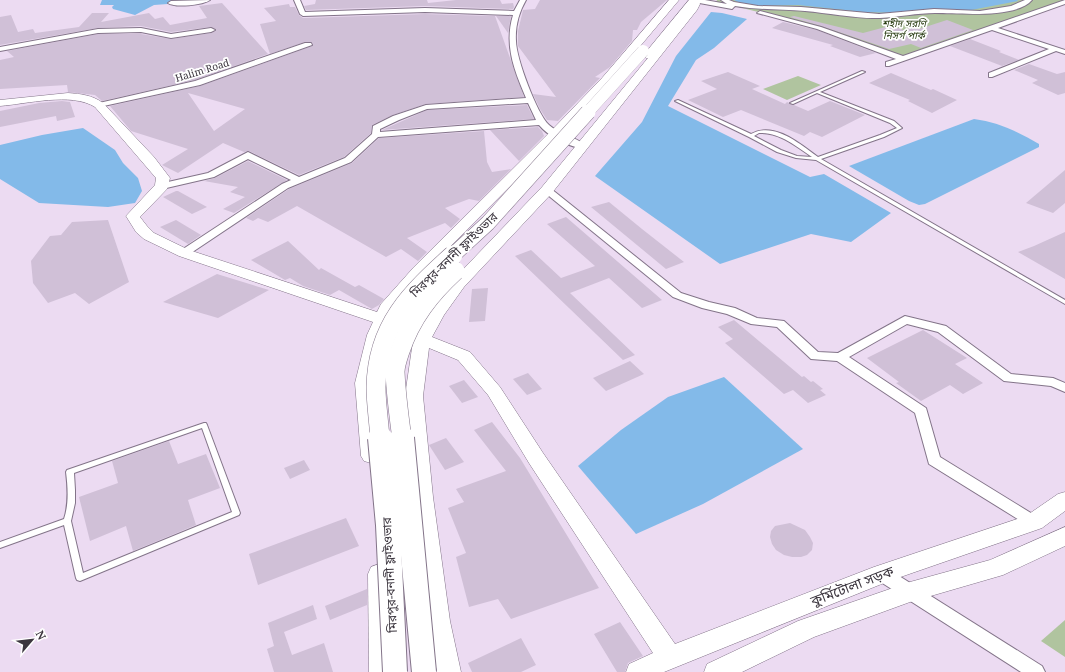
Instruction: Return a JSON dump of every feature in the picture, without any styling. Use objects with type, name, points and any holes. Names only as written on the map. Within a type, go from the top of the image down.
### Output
[{"type":"main road","points":[[381,672],[379,648],[379,586],[374,498],[364,383],[375,335],[381,319],[387,308],[418,270],[557,132],[616,69],[674,0]]},
{"type":"main road","points":[[646,53],[684,0]]},
{"type":"main road","points":[[646,53],[694,0]]},
{"type":"main road","points":[[448,672],[438,614],[423,497],[414,396],[416,367],[422,339],[436,314],[458,284],[547,190],[694,8],[694,0]]},
{"type":"main road","name":"মিরপুর-বনানী ফ্লাইওভার","points":[[395,672],[388,525],[376,388],[378,366],[384,341],[404,304],[418,287],[488,223],[646,53]]},
{"type":"main road","name":"মিরপুর-বনানী ফ্লাইওভার","points":[[424,672],[396,394],[395,370],[406,332],[427,300],[443,282],[491,238],[646,53]]},
{"type":"main road","points":[[0,103],[78,97],[90,99],[99,105],[158,170],[163,178],[162,186],[133,216],[141,229],[149,236],[184,253],[381,319],[422,339],[464,356],[494,391],[536,458],[670,656]]},
{"type":"main road","name":"কুর্মিটোলা সড়ক","points":[[638,672],[670,656],[882,574],[1034,522],[1065,500]]},
{"type":"main road","name":"কুর্মিটোলা সড়ক","points":[[716,672],[806,629],[910,592],[995,568],[1065,536]]},
{"type":"street","points":[[172,3],[190,3],[207,0]]},
{"type":"street","points":[[297,0],[302,14],[426,10],[477,13],[517,13]]},
{"type":"street","points":[[523,0],[517,13],[512,41],[513,52],[531,100],[541,122],[582,146]]},
{"type":"street","points":[[531,0],[527,6],[520,31],[520,53],[536,98],[557,132]]},
{"type":"street","points":[[694,0],[741,9],[819,28],[903,59]]},
{"type":"street","points":[[724,0],[732,4],[758,8],[801,9],[879,16],[934,11],[980,13],[1012,8],[1029,0]]},
{"type":"street","points":[[889,64],[1065,2]]},
{"type":"street","points":[[992,28],[1065,52]]},
{"type":"street","points":[[0,49],[98,31],[142,30],[171,36],[211,30]]},
{"type":"street","name":"Halim Road","points":[[99,105],[197,83],[308,45]]},
{"type":"street","points":[[992,75],[1055,49]]},
{"type":"street","points":[[376,135],[376,128],[396,118],[426,107],[531,100]]},
{"type":"street","points":[[184,253],[285,186],[348,160],[357,153],[366,141],[376,135],[541,122]]},
{"type":"street","points":[[162,186],[211,175],[248,155],[298,180]]},
{"type":"street","points":[[547,190],[677,295],[706,305],[731,311],[755,321],[780,324],[815,356],[840,357],[921,411],[934,460],[1034,522]]},
{"type":"street","points":[[840,357],[905,320],[942,329],[1008,378],[1053,382],[1065,388]]},
{"type":"street","points":[[882,574],[1036,672]]},
{"type":"lane","points":[[792,102],[863,72]]},
{"type":"lane","points":[[677,101],[774,148],[791,155],[817,159],[900,128],[892,122],[817,92]]},
{"type":"lane","points":[[750,136],[755,131],[766,130],[792,141],[817,159],[1065,302]]},
{"type":"lane","points":[[0,545],[67,521],[71,513],[73,497],[70,472],[204,425],[236,514],[80,578],[67,521]]},
{"type":"green space","name":"শহীদ সরণি নিসর্গ পার্ক","points":[[717,0],[1065,0],[903,59],[811,27],[716,2]]},
{"type":"green space","points":[[798,76],[821,85],[787,100],[763,89]]},
{"type":"green space","points":[[1065,620],[1065,657],[1041,641]]},
{"type":"water","points":[[102,0],[172,0],[168,4],[154,5],[135,15],[113,9],[112,7],[114,5],[100,5]]},
{"type":"water","points":[[734,0],[1018,1],[966,11],[928,9],[899,13],[863,12],[798,5],[754,6]]},
{"type":"water","points":[[711,12],[747,19],[714,48],[696,60],[668,106],[810,177],[824,174],[891,213],[851,242],[811,234],[720,264],[595,176],[642,122],[676,56]]},
{"type":"water","points":[[974,119],[991,122],[1008,128],[1039,144],[1039,147],[925,204],[919,205],[909,201],[849,166]]},
{"type":"water","points":[[83,128],[115,150],[123,163],[138,178],[142,191],[135,203],[108,207],[39,203],[0,179],[0,145],[42,135]]},
{"type":"water","points":[[724,377],[803,449],[703,504],[636,534],[578,466],[621,430],[668,397]]},
{"type":"building","points":[[316,0],[427,0],[428,3],[456,0],[500,0],[502,4],[513,3],[514,7],[513,9],[425,6],[306,10],[304,6],[315,4]]},
{"type":"building","points":[[540,0],[667,0],[641,22],[637,30],[633,30],[632,41],[610,67],[595,77],[600,78],[558,121],[547,120],[540,109],[533,94],[556,97],[518,46],[518,31],[523,10],[535,9]]},
{"type":"building","points":[[222,3],[268,54],[195,80],[102,101],[95,95],[68,92],[67,85],[0,89],[0,60],[14,57],[7,51],[98,34],[141,34],[171,39],[216,31],[211,27],[171,32],[141,26],[98,28],[0,45],[0,17],[11,15],[18,32],[33,29],[35,33],[79,27],[92,13],[109,13],[101,22],[149,13],[155,19],[163,17],[170,25],[207,18],[199,6]]},
{"type":"building","points":[[289,4],[290,7],[295,7],[299,15],[303,18],[425,14],[495,16],[524,97],[426,104],[393,115],[372,125],[371,133],[344,157],[299,175],[249,151],[244,152],[223,143],[178,173],[162,165],[188,149],[131,131],[110,106],[200,86],[312,46],[313,44],[311,42],[305,42],[270,54],[260,24],[276,21],[264,8]],"holes":[[[188,93],[245,109],[214,131]]]},
{"type":"building","points":[[496,16],[511,16],[508,33]]},
{"type":"building","points":[[794,16],[863,33],[893,25],[903,30],[914,27],[919,29],[947,20],[973,30],[921,48],[911,44],[889,49],[790,17]]},
{"type":"building","points":[[783,22],[817,30],[876,53],[860,57],[830,46],[833,45],[772,28]]},
{"type":"building","points":[[970,39],[1019,60],[1002,66],[950,46]]},
{"type":"building","points":[[1029,64],[1057,74],[1065,72],[1065,93],[1058,95],[1032,83],[1038,80],[1014,70]]},
{"type":"building","points":[[728,72],[760,86],[752,89],[785,104],[787,102],[808,111],[830,101],[865,115],[822,137],[810,132],[804,136],[741,110],[723,117],[688,100],[717,89],[701,81]]},
{"type":"building","points":[[891,73],[957,100],[932,113],[908,101],[910,100],[869,83]]},
{"type":"building","points":[[62,101],[70,102],[75,117],[57,121],[56,116],[0,127],[0,111],[39,103]]},
{"type":"building","points":[[527,105],[534,119],[382,130],[427,110]]},
{"type":"building","points":[[538,127],[544,136],[519,161],[490,130]]},
{"type":"building","points":[[484,131],[487,162],[492,172],[511,169],[479,201],[469,199],[445,208],[460,219],[451,228],[445,223],[407,238],[427,252],[418,261],[401,249],[386,257],[297,206],[268,222],[258,218],[253,221],[246,218],[289,189],[352,163],[379,138]]},
{"type":"building","points":[[248,161],[287,180],[234,213],[223,209],[245,197],[230,192],[238,187],[204,181],[215,178]]},
{"type":"building","points":[[1065,170],[1065,203],[1053,213],[1026,203]]},
{"type":"building","points":[[176,191],[207,207],[192,214],[163,197]]},
{"type":"building","points":[[609,202],[684,262],[666,269],[591,207]]},
{"type":"building","points":[[566,217],[662,300],[642,308],[609,278],[570,293],[635,355],[623,360],[515,256],[531,250],[561,278],[595,266],[547,224]]},
{"type":"building","points":[[108,220],[129,282],[89,304],[75,293],[48,303],[33,283],[31,261],[50,236],[61,235],[72,222]]},
{"type":"building","points":[[176,220],[201,235],[188,244],[160,227]]},
{"type":"building","points":[[1065,232],[1065,279],[1018,252],[1034,246]]},
{"type":"building","points":[[288,241],[319,270],[321,268],[355,287],[359,285],[384,299],[379,305],[372,309],[339,290],[330,295],[303,286],[290,278],[285,280],[251,260]]},
{"type":"building","points":[[217,274],[269,290],[218,318],[163,302]]},
{"type":"building","points":[[488,288],[485,321],[469,322],[472,289]]},
{"type":"building","points":[[734,320],[802,377],[804,376],[811,382],[813,381],[823,389],[820,390],[826,395],[808,403],[793,390],[784,394],[725,343],[733,339],[718,327]]},
{"type":"building","points":[[923,330],[967,358],[955,364],[983,383],[963,394],[950,385],[921,401],[896,383],[899,382],[867,358]]},
{"type":"building","points":[[630,361],[644,374],[606,391],[593,378]]},
{"type":"building","points":[[528,373],[542,389],[527,395],[513,379]]},
{"type":"building","points":[[464,380],[478,397],[462,403],[449,386]]},
{"type":"building","points":[[492,422],[520,458],[599,588],[511,619],[498,599],[469,607],[456,557],[466,553],[448,508],[464,502],[456,489],[506,471],[474,430]]},
{"type":"building","points":[[446,438],[464,462],[445,470],[429,445]]},
{"type":"building","points":[[169,441],[178,464],[206,454],[220,488],[188,500],[196,525],[133,551],[126,526],[90,541],[79,497],[118,483],[112,461]]},
{"type":"building","points":[[304,460],[310,470],[290,479],[284,468]]},
{"type":"building","points":[[346,518],[359,546],[258,585],[249,554]]},
{"type":"building","points":[[790,523],[805,530],[810,537],[813,543],[812,550],[807,555],[792,557],[784,555],[776,550],[772,544],[770,537],[771,531],[775,526]]},
{"type":"building","points":[[367,589],[367,605],[330,620],[325,606]]},
{"type":"building","points":[[313,605],[317,619],[284,632],[292,655],[324,643],[333,672],[274,672],[267,649],[274,646],[268,623]]},
{"type":"building","points":[[620,622],[643,656],[628,663],[625,672],[617,672],[594,634]]},
{"type":"building","points":[[521,638],[536,665],[521,672],[472,672],[468,663]]}]
